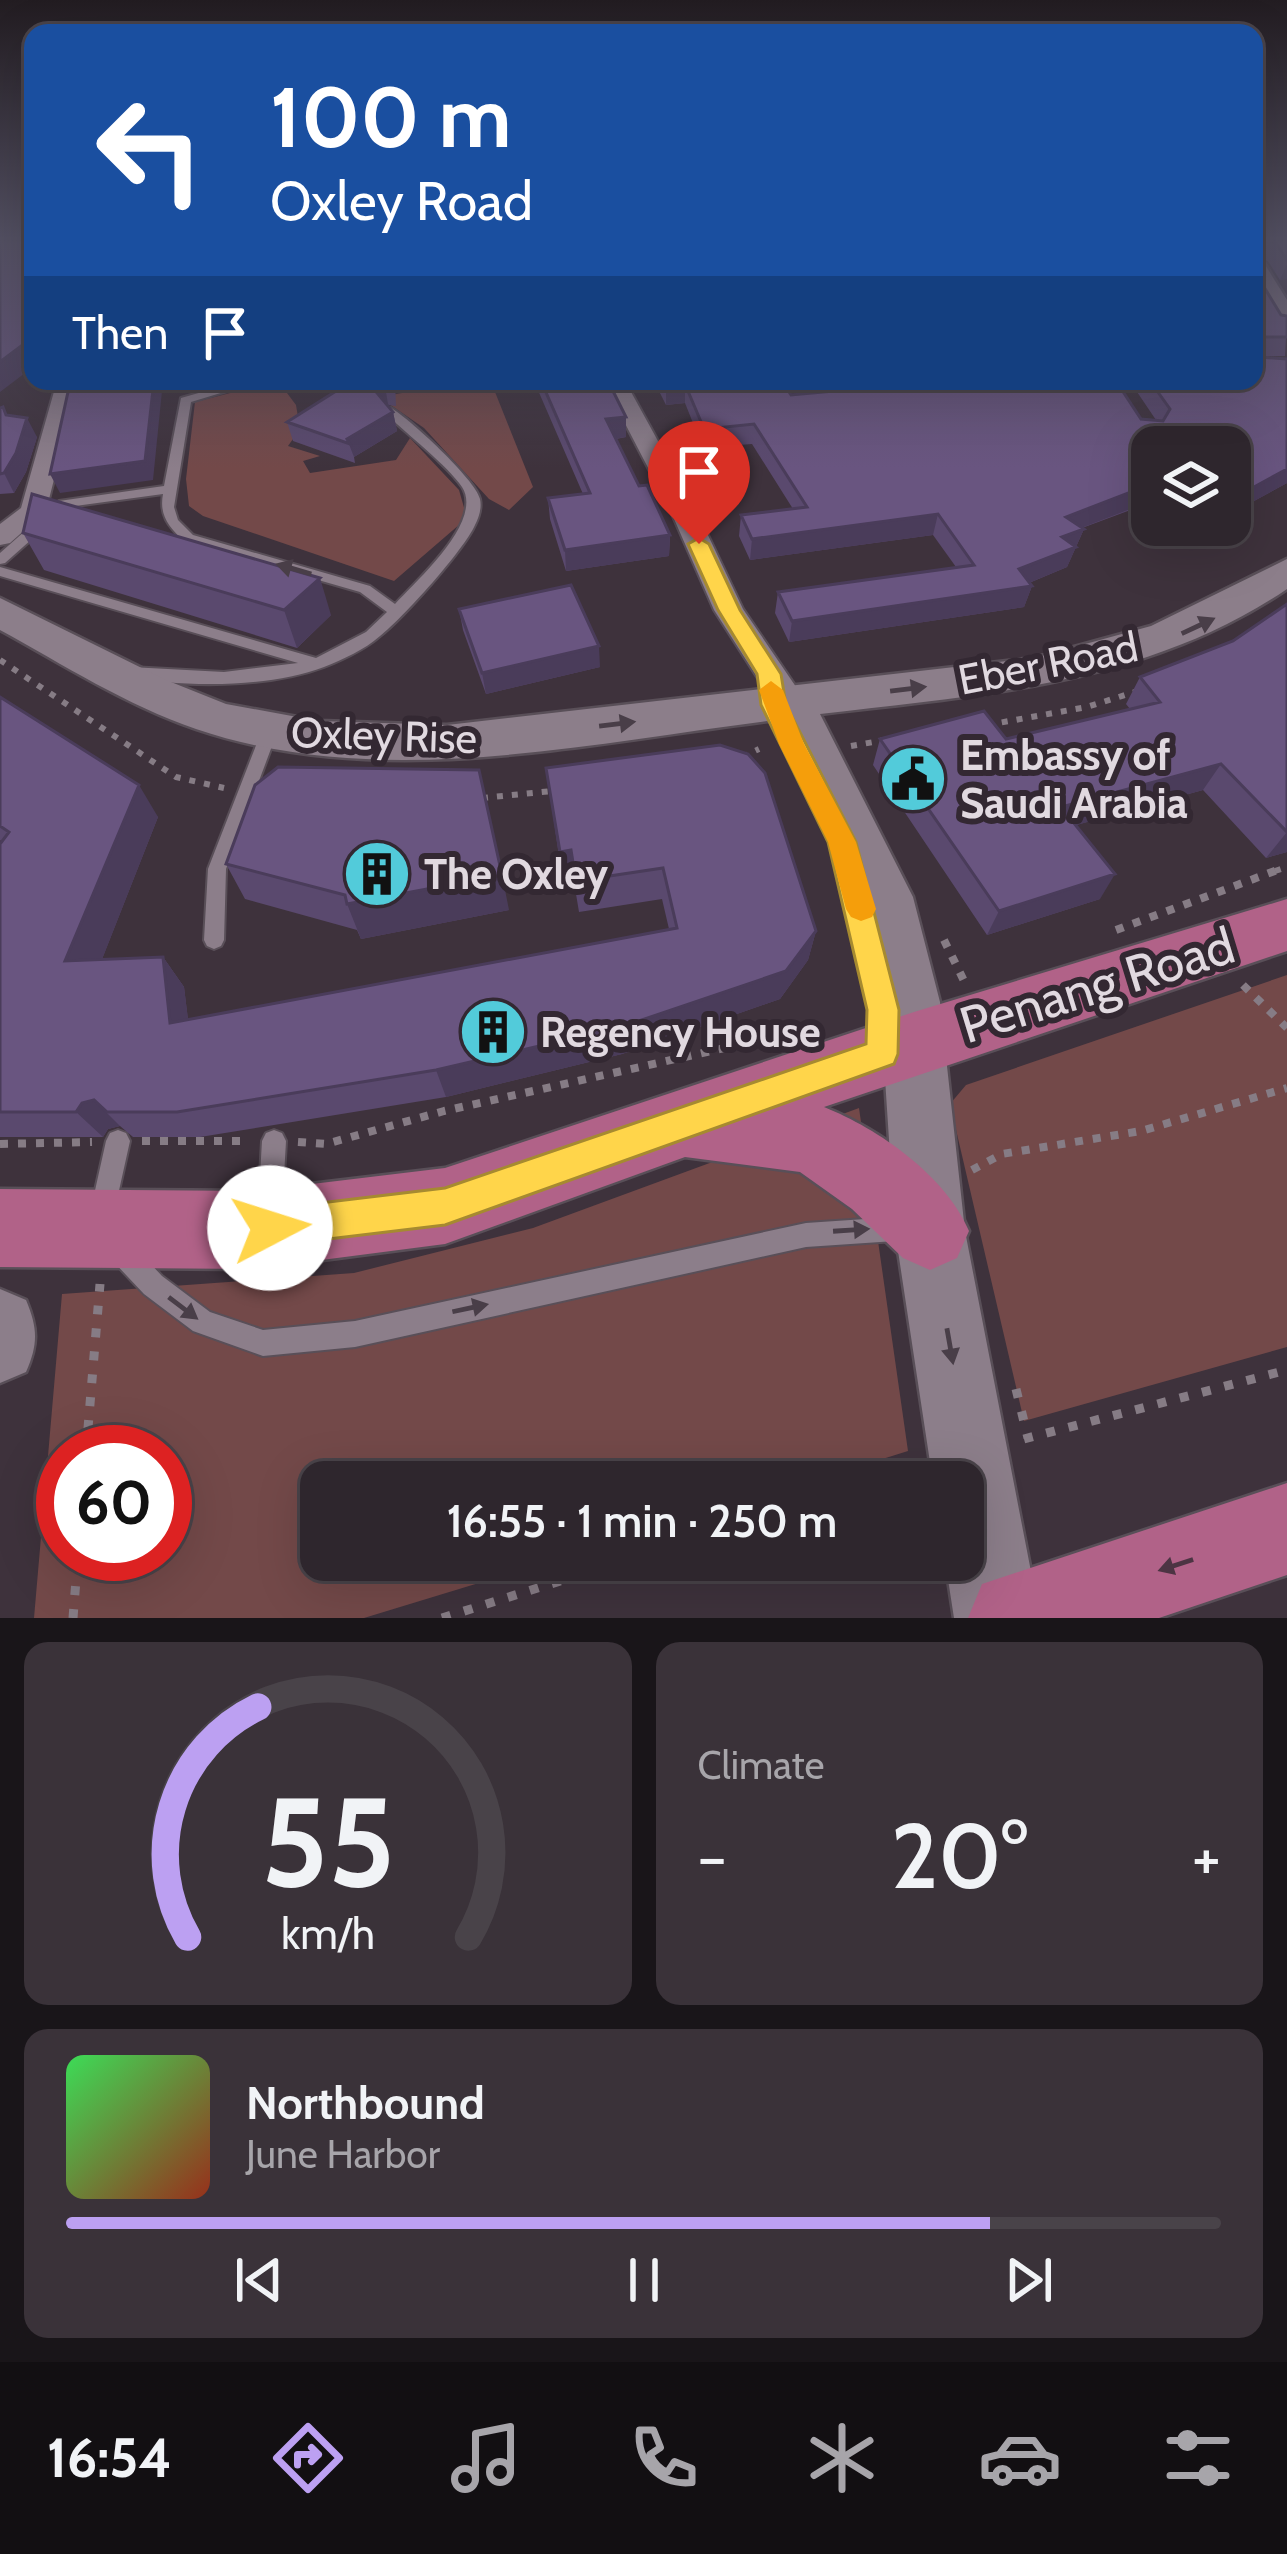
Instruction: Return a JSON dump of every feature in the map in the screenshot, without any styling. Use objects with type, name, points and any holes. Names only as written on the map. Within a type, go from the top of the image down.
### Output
[{"type":"main road","name":"Eber Road","points":[[778,694],[995,679],[1103,658],[1191,629],[1287,571]]},
{"type":"main road","name":"Oxley Rise","points":[[0,612],[190,707],[270,730],[392,743],[465,741],[778,694]]},
{"type":"main road","points":[[778,694],[886,897],[910,1002],[898,1048],[915,1094],[930,1231],[997,1618]]},
{"type":"main road","name":"Penang Road","points":[[0,1228],[105,1234],[270,1228],[445,1206],[898,1048],[1287,925]]},
{"type":"main road","points":[[682,1125],[813,1138],[898,1196],[930,1231]]},
{"type":"main road","points":[[0,1326],[0,1346]]},
{"type":"main road","points":[[1016,1618],[1287,1529]]},
{"type":"street","points":[[0,537],[33,511],[66,390]]},
{"type":"street","points":[[619,390],[684,512],[729,610],[778,694]]},
{"type":"lane","points":[[221,390],[185,400],[169,514],[188,538],[364,589],[394,610]]},
{"type":"lane","points":[[113,670],[249,678],[319,663],[374,634],[456,544],[475,514],[476,496],[391,412]]},
{"type":"lane","points":[[0,560],[64,504],[169,489]]},
{"type":"lane","points":[[0,571],[319,663]]},
{"type":"lane","points":[[214,940],[218,869],[270,730]]},
{"type":"lane","points":[[270,1228],[274,1141]]},
{"type":"lane","points":[[118,1142],[105,1234],[153,1285],[202,1322],[263,1343],[356,1334],[806,1234],[858,1228],[930,1231]]},
{"type":"path","points":[[1096,938],[1287,867]]},
{"type":"path","points":[[1243,985],[1287,1028]]},
{"type":"path","points":[[0,1144],[326,1144],[444,1111],[801,1031]]},
{"type":"path","points":[[930,1231],[946,1191],[1002,1154],[1142,1131],[1287,1088]]},
{"type":"path","points":[[88,1425],[105,1234]]},
{"type":"path","points":[[966,1454],[1287,1370]]},
{"type":"path","points":[[73,1618],[76,1581]]},
{"type":"path","points":[[442,1618],[560,1581]]},
{"type":"shaded area","points":[[242,390],[285,390],[296,405],[300,429],[288,446],[320,456],[303,461],[310,473],[396,460],[410,438],[459,490],[467,518],[394,581],[203,516],[189,506],[186,479],[195,402]]},
{"type":"shaded area","points":[[494,390],[533,487],[509,510],[489,499],[424,428],[379,397]]},
{"type":"shaded area","points":[[1287,975],[1287,1347],[1024,1421],[950,1104],[966,1085]]},
{"type":"shaded area","points":[[859,1108],[908,1451],[876,1461],[300,1461],[300,1581],[485,1581],[364,1618],[34,1618],[37,1581],[192,1581],[192,1425],[51,1425],[62,1294],[354,1273],[533,1228]]},
{"type":"building","points":[[0,317],[24,317],[24,344],[0,362]]},
{"type":"building","points":[[1263,317],[1287,317],[1287,337],[1263,337]]},
{"type":"building","points":[[1263,357],[1287,359],[1287,469],[1254,487],[1251,426],[1131,426],[1131,492],[1066,517],[1084,529],[1062,537],[1076,547],[1019,569],[1032,586],[792,621],[778,592],[974,565],[938,514],[752,539],[741,515],[807,507],[754,424],[715,428],[716,442],[710,443],[688,390],[788,390],[791,395],[846,390],[1122,390],[1141,419],[1163,421],[1170,409],[1156,390],[1263,390]]},
{"type":"building","points":[[153,390],[145,461],[50,474],[68,392]]},
{"type":"building","points":[[338,390],[380,390],[377,393],[393,412],[347,439],[350,444],[287,422]]},
{"type":"building","points":[[545,390],[612,390],[626,417],[606,419],[639,486],[647,485],[670,535],[565,550],[548,498],[590,493]]},
{"type":"building","points":[[0,408],[6,415],[27,418],[16,453],[0,474]]},
{"type":"building","points":[[32,494],[320,578],[284,610],[23,533]]},
{"type":"building","points":[[571,585],[599,646],[482,673],[459,609]]},
{"type":"building","points":[[1287,604],[1287,832],[1221,764],[1061,807],[1115,874],[999,911],[880,739],[984,711],[1006,739],[1160,702],[1140,677],[1233,641]]},
{"type":"building","points":[[0,697],[139,785],[65,961],[163,957],[170,1023],[677,928],[663,868],[576,881],[571,850],[560,852],[546,768],[720,745],[748,754],[765,773],[816,931],[786,971],[621,1027],[436,1070],[177,1112],[107,1112],[94,1100],[82,1103],[76,1112],[0,1112],[0,844],[9,832],[0,826]]},
{"type":"building","name":"The Oxley","points":[[278,767],[479,770],[502,875],[347,904],[345,895],[226,864],[255,785]]},
{"type":"slow traffic","points":[[771,690],[791,744],[842,842],[861,909]]},
{"type":"place","name":"Embassy of Saudi Arabia","points":[[913,779]]},
{"type":"place","name":"The Oxley","points":[[377,874]]},
{"type":"place","name":"Regency House","points":[[493,1032]]},
{"type":"route","points":[[270,1228],[445,1206],[882,1054],[883,1010],[842,842],[773,705],[769,674],[729,610],[699,544]]}]
